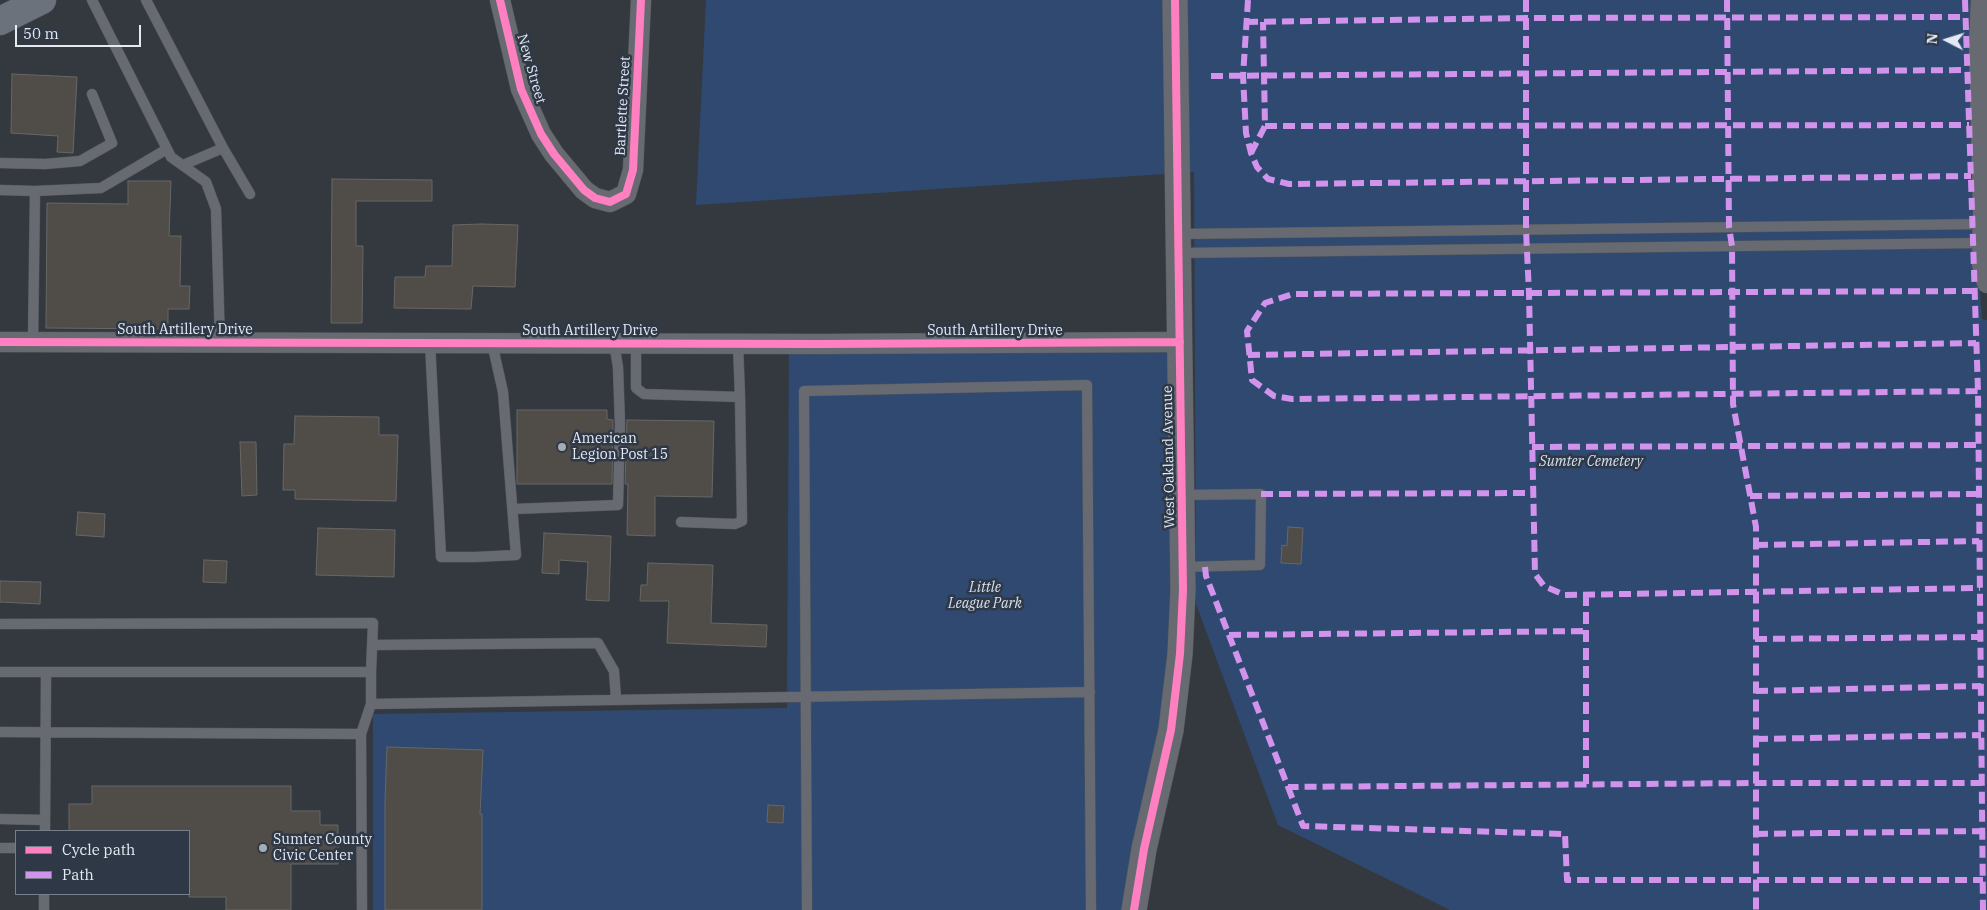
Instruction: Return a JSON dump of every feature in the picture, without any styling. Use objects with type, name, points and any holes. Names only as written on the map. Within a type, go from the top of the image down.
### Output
[{"type":"highway","points":[[0,21],[42,0]]},
{"type":"street","name":"New Street","points":[[500,0],[521,89],[541,134],[554,154],[584,190],[596,198],[610,202]]},
{"type":"street","name":"Bartlette Street","points":[[610,202],[626,194],[633,170],[641,0]]},
{"type":"street","name":"West Oakland Avenue","points":[[1134,910],[1138,880],[1164,763],[1176,693],[1180,645],[1182,494],[1175,0]]},
{"type":"street","points":[[1981,0],[1979,44],[1982,264],[1987,283]]},
{"type":"street","name":"South Artillery Drive","points":[[0,342],[738,344],[1180,342]]},
{"type":"lane","points":[[92,0],[171,157],[206,182],[216,209],[220,343]]},
{"type":"lane","points":[[146,0],[223,148],[250,194]]},
{"type":"lane","points":[[0,163],[44,164],[80,161],[112,143],[92,94]]},
{"type":"lane","points":[[183,165],[223,148]]},
{"type":"lane","points":[[0,190],[35,191],[101,188],[167,149]]},
{"type":"lane","points":[[33,342],[35,191]]},
{"type":"lane","points":[[1178,244],[1982,234]]},
{"type":"lane","points":[[1178,244],[1982,234]]},
{"type":"lane","points":[[430,343],[441,557],[516,555],[514,509],[503,392],[492,343]]},
{"type":"lane","points":[[514,509],[618,505],[620,425],[618,367],[614,343]]},
{"type":"lane","points":[[636,343],[636,388],[644,394],[740,397]]},
{"type":"lane","points":[[681,522],[735,524],[742,521],[738,344]]},
{"type":"lane","points":[[807,910],[804,391],[1087,386],[1091,910]]},
{"type":"lane","points":[[1182,494],[1261,494],[1260,565],[1182,567]]},
{"type":"lane","points":[[0,624],[373,623],[371,704],[361,734],[362,910]]},
{"type":"lane","points":[[372,645],[598,643],[614,671],[616,699]]},
{"type":"lane","points":[[0,672],[371,672]]},
{"type":"lane","points":[[45,830],[46,673]]},
{"type":"lane","points":[[371,704],[806,695],[1090,692]]},
{"type":"lane","points":[[0,732],[361,734]]},
{"type":"lane","points":[[0,819],[45,820]]},
{"type":"lane","points":[[0,848],[15,848]]},
{"type":"lane","points":[[44,895],[44,910]]},
{"type":"green space","name":"Sumter Cemetery","points":[[706,0],[1975,0],[1973,195],[1982,319],[1987,320],[1987,910],[1450,910],[1278,825],[1196,604],[1194,172],[696,205]]},
{"type":"green space","name":"Little League Park","points":[[1180,342],[1183,590],[1134,910],[373,910],[373,714],[787,708],[789,344]]},
{"type":"building","points":[[12,74],[77,77],[73,153],[57,152],[58,136],[11,133]]},
{"type":"building","points":[[332,179],[432,180],[432,201],[356,201],[356,246],[363,246],[362,323],[331,323]]},
{"type":"building","points":[[128,181],[171,181],[169,236],[181,236],[180,286],[190,286],[189,309],[168,309],[168,329],[46,328],[47,203],[128,204]]},
{"type":"building","points":[[453,225],[518,225],[515,287],[473,286],[471,309],[394,308],[395,277],[425,277],[426,266],[452,266]]},
{"type":"building","name":"American Legion Post 15","points":[[517,410],[607,410],[607,419],[613,420],[612,484],[517,484]]},
{"type":"building","points":[[295,416],[379,417],[379,435],[398,435],[396,501],[295,499],[295,490],[283,490],[284,444],[294,444]]},
{"type":"building","points":[[627,420],[714,421],[712,497],[655,496],[655,536],[627,535],[628,484],[625,484]]},
{"type":"building","points":[[240,442],[256,442],[257,495],[242,496]]},
{"type":"building","points":[[78,512],[105,514],[104,537],[76,535]]},
{"type":"building","points":[[1288,527],[1303,528],[1301,564],[1281,563],[1282,545],[1287,546]]},
{"type":"building","points":[[318,528],[395,530],[394,577],[316,575]]},
{"type":"building","points":[[544,533],[611,536],[609,601],[586,600],[588,562],[559,560],[559,574],[542,573]]},
{"type":"building","points":[[204,560],[227,561],[226,583],[203,582]]},
{"type":"building","points":[[648,563],[713,565],[711,623],[767,625],[766,647],[667,643],[669,601],[640,601],[641,585],[647,585]]},
{"type":"building","points":[[0,581],[41,582],[40,604],[0,602]]},
{"type":"building","points":[[387,747],[483,750],[480,814],[482,814],[482,910],[385,910]]},
{"type":"building","name":"Sumter County Civic Center","points":[[92,786],[291,786],[291,811],[320,811],[320,825],[338,825],[338,864],[291,864],[291,910],[226,910],[226,897],[189,897],[190,830],[69,830],[69,804],[92,804]]},
{"type":"building","points":[[768,805],[784,806],[783,823],[767,822]]},
{"type":"marked path","points":[[1248,0],[1243,76],[1246,133],[1257,167],[1268,179],[1289,184],[1971,176]]},
{"type":"marked path","points":[[1526,0],[1526,230],[1535,574],[1544,586],[1565,595],[1980,588]]},
{"type":"marked path","points":[[1727,0],[1733,404],[1756,527],[1756,910]]},
{"type":"marked path","points":[[1965,0],[1978,391],[1983,910]]},
{"type":"marked path","points":[[1246,22],[1526,18],[1966,17]]},
{"type":"marked path","points":[[1251,153],[1265,126],[1263,22]]},
{"type":"marked path","points":[[1211,76],[1967,70]]},
{"type":"marked path","points":[[1265,126],[1969,125]]},
{"type":"marked path","points":[[1974,291],[1293,294],[1265,303],[1247,331],[1252,380],[1274,396],[1292,399],[1978,391]]},
{"type":"marked path","points":[[1248,355],[1976,343]]},
{"type":"marked path","points":[[1532,447],[1978,445]]},
{"type":"marked path","points":[[1261,494],[1533,493]]},
{"type":"marked path","points":[[1750,496],[1979,494]]},
{"type":"marked path","points":[[1756,545],[1979,541]]},
{"type":"marked path","points":[[1205,567],[1206,576],[1288,787],[1982,783]]},
{"type":"marked path","points":[[1586,594],[1586,784]]},
{"type":"marked path","points":[[1229,635],[1586,631]]},
{"type":"marked path","points":[[1755,639],[1980,637]]},
{"type":"marked path","points":[[1756,691],[1981,686]]},
{"type":"marked path","points":[[1756,739],[1981,735]]},
{"type":"marked path","points":[[1288,787],[1303,826],[1565,834],[1567,880],[1983,880]]},
{"type":"marked path","points":[[1756,834],[1982,831]]},
{"type":"cycle path","points":[[500,0],[521,89],[541,134],[554,154],[584,190],[595,198],[610,202],[626,194],[633,170],[641,0]]},
{"type":"cycle path","points":[[1134,910],[1144,849],[1171,730],[1180,654],[1183,590],[1175,0]]},
{"type":"cycle path","points":[[0,342],[820,344],[1180,342]]},
{"type":"place","name":"American Legion Post 15","points":[[562,447]]},
{"type":"place","name":"Sumter County Civic Center","points":[[263,848]]}]
